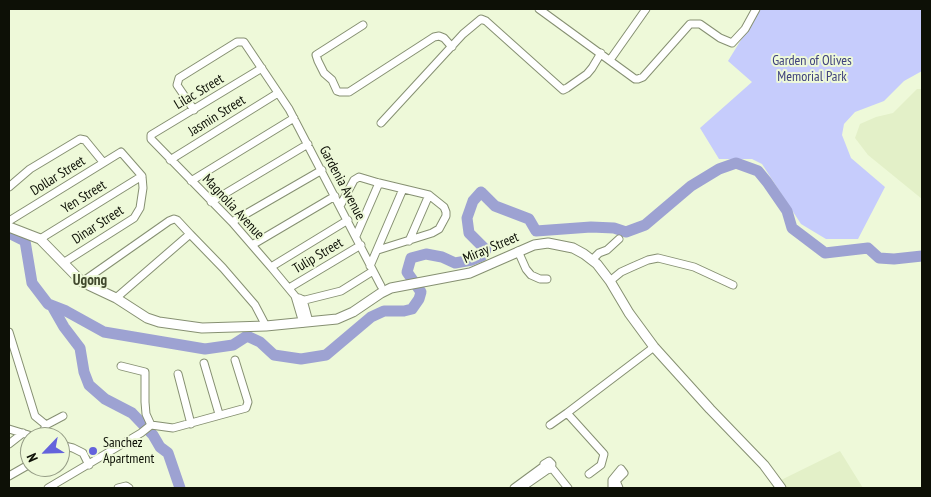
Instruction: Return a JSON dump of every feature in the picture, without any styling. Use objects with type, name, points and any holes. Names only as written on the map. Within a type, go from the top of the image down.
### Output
[{"type":"street","points":[[540,9],[638,79],[643,77],[690,24],[700,24],[720,38],[732,43],[745,29],[756,9]]},
{"type":"street","points":[[610,60],[646,9]]},
{"type":"street","points":[[381,123],[481,19],[486,21],[564,90],[592,68],[601,53]]},
{"type":"street","points":[[363,25],[316,55],[324,73],[332,80],[337,91],[349,92],[434,37],[444,38],[452,47]]},
{"type":"street","name":"Gardenia Avenue","points":[[194,110],[177,85],[179,78],[238,42],[244,42],[294,118],[381,286]]},
{"type":"street","name":"Lilac Street","points":[[151,139],[151,135],[262,68]]},
{"type":"street","name":"Jasmin Street","points":[[170,160],[278,93]]},
{"type":"street","points":[[191,181],[294,118]]},
{"type":"street","points":[[9,187],[30,169],[80,139],[85,140],[103,162]]},
{"type":"street","name":"Magnolia Avenue","points":[[151,139],[232,222],[289,288],[298,299],[306,322]]},
{"type":"street","points":[[211,202],[308,144]]},
{"type":"street","name":"Dollar Street","points":[[9,221],[121,152],[142,176]]},
{"type":"street","points":[[232,222],[322,170]]},
{"type":"street","name":"Yen Street","points":[[40,239],[142,176]]},
{"type":"street","name":"Dinar Street","points":[[62,263],[134,218],[140,208],[142,199],[142,176]]},
{"type":"street","points":[[340,206],[356,178],[359,177],[429,195],[444,208],[446,216],[439,229],[432,233],[378,250]]},
{"type":"street","points":[[356,236],[378,183]]},
{"type":"street","points":[[298,299],[341,291],[372,268],[403,189]]},
{"type":"street","points":[[408,241],[429,195]]},
{"type":"street","points":[[252,245],[335,196]]},
{"type":"street","points":[[82,282],[174,219],[223,268],[255,305],[266,326]]},
{"type":"street","points":[[271,267],[348,220]]},
{"type":"street","points":[[9,227],[40,239]]},
{"type":"street","points":[[116,298],[190,234]]},
{"type":"street","name":"Miray Street","points":[[40,239],[82,282],[116,298],[147,318],[159,322],[202,328],[266,326],[337,319],[385,291],[408,284],[470,273],[534,245],[548,243],[573,248],[592,260],[610,281],[629,313],[654,347],[710,410],[764,465],[780,488]]},
{"type":"street","points":[[592,260],[599,253],[611,248],[619,239]]},
{"type":"street","name":"Tulip Street","points":[[289,288],[360,245]]},
{"type":"street","points":[[518,251],[526,269],[531,275],[540,279],[547,279]]},
{"type":"street","points":[[610,281],[621,272],[648,260],[658,258],[694,267],[733,285]]},
{"type":"street","points":[[9,332],[36,416],[46,425],[63,416]]},
{"type":"street","points":[[550,424],[654,347]]},
{"type":"street","points":[[48,488],[148,428],[169,428],[191,424],[219,414],[246,408],[248,406],[236,360]]},
{"type":"street","points":[[204,363],[219,414]]},
{"type":"street","points":[[121,366],[145,372],[145,402],[148,428]]},
{"type":"street","points":[[178,374],[191,424]]},
{"type":"street","points":[[567,413],[604,454],[601,465],[589,474]]},
{"type":"street","points":[[9,444],[20,435]]},
{"type":"street","points":[[70,448],[83,453],[89,465]]},
{"type":"street","points":[[514,488],[524,485],[548,469],[568,488]]},
{"type":"street","points":[[612,488],[612,480],[621,469],[624,472],[616,481],[619,488]]},
{"type":"street","points":[[9,476],[20,470]]},
{"type":"street","points":[[118,488],[127,487]]},
{"type":"shaded area","points":[[917,89],[922,89],[922,199],[868,155],[855,138],[860,124],[876,117],[893,113]]},
{"type":"shaded area","points":[[840,451],[863,488],[784,488],[779,481]]},
{"type":"green space","name":"Garden of Olives Memorial Park","points":[[760,9],[922,9],[922,71],[904,81],[884,101],[855,112],[844,124],[842,135],[851,158],[885,187],[858,239],[826,239],[801,224],[762,164],[752,159],[719,159],[700,128],[752,82],[728,61]]},
{"type":"waterway","points":[[9,233],[25,241],[32,283],[48,304],[66,311],[104,332],[205,349],[233,345],[247,336],[260,342],[274,355],[301,359],[326,355],[371,317],[384,311],[412,309],[419,299],[421,292],[407,272],[411,258],[426,254],[442,257],[455,263],[482,256],[486,250],[469,233],[467,218],[473,201],[481,192],[495,206],[529,219],[536,231],[591,227],[614,228],[626,232],[645,225],[691,186],[719,169],[736,163],[758,171],[787,211],[792,228],[825,253],[868,248],[879,258],[894,259],[922,256]]},
{"type":"waterway","points":[[52,306],[64,327],[80,348],[84,372],[89,385],[105,399],[132,413],[153,435],[160,447],[168,453],[180,488]]},
{"type":"place","name":"Sanchez Apartment","points":[[93,451]]},
{"type":"district","name":"Ugong","points":[[90,281]]}]
